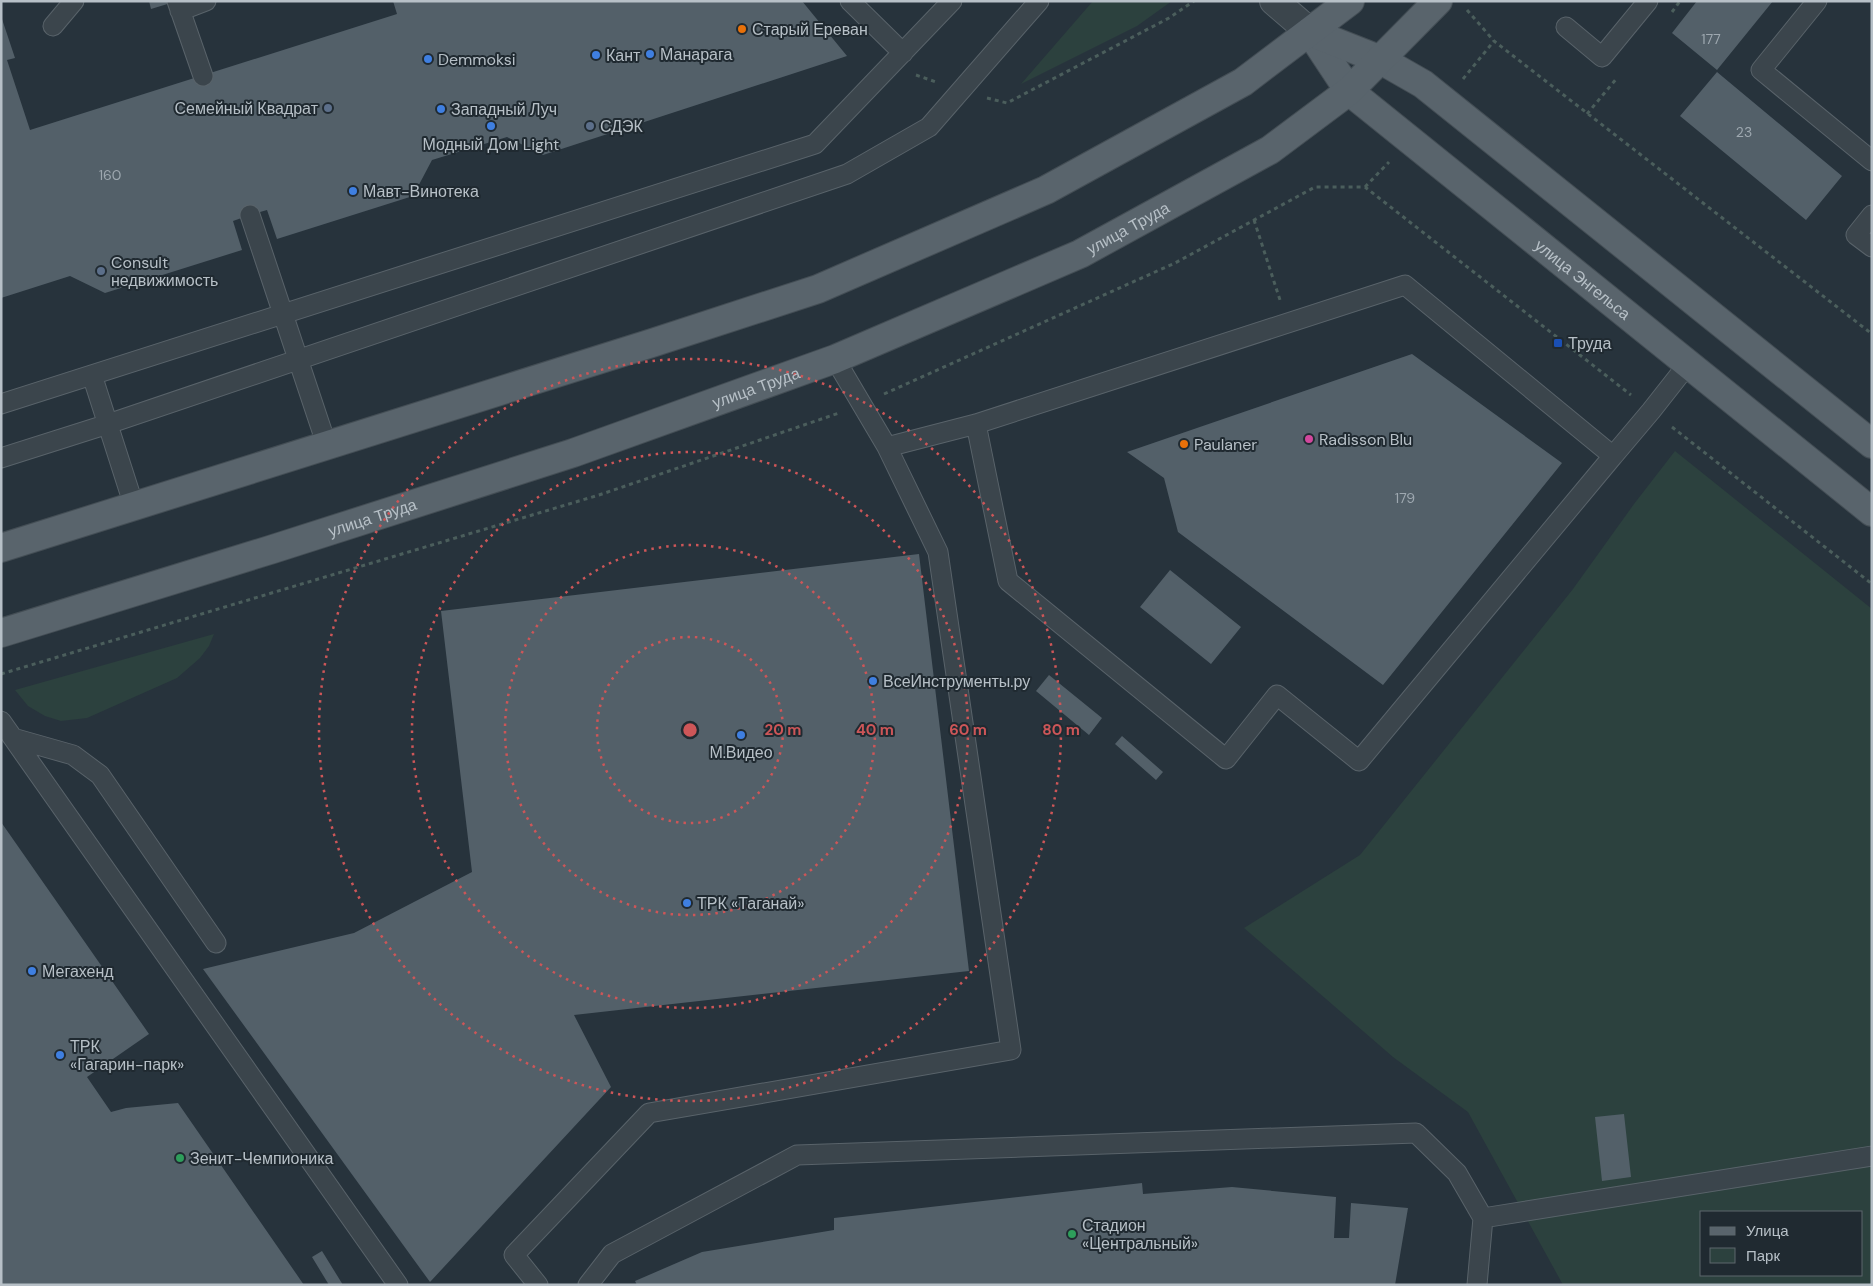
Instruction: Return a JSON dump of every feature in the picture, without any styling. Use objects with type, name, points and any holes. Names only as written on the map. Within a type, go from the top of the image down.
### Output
[{"type":"main road","points":[[1,548],[818,289],[1046,190],[1243,82],[1350,1]]},
{"type":"main road","name":"улица Труда","points":[[1,632],[273,549],[573,453],[835,359],[1080,254],[1270,150],[1349,91],[1438,1]]},
{"type":"main road","name":"улица Энгельса","points":[[1310,32],[1381,60],[1423,84],[1445,100],[1872,444]]},
{"type":"main road","name":"улица Энгельса","points":[[1310,32],[1349,91],[1872,512]]},
{"type":"street","name":"улица Энгельса","points":[[1274,1],[1310,32]]},
{"type":"lane","points":[[53,26],[74,1]]},
{"type":"lane","points":[[203,76],[178,6],[206,1]]},
{"type":"lane","points":[[850,1],[896,60]]},
{"type":"lane","points":[[1,404],[815,144],[952,1]]},
{"type":"lane","points":[[1,458],[108,424],[847,174],[929,127],[1039,1]]},
{"type":"lane","points":[[1566,27],[1602,57],[1648,1]]},
{"type":"lane","points":[[1817,1],[1760,70],[1872,161]]},
{"type":"lane","points":[[250,215],[327,446]]},
{"type":"lane","points":[[1872,215],[1856,235],[1872,247]]},
{"type":"lane","points":[[887,447],[976,424],[1405,284],[1613,456]]},
{"type":"lane","points":[[538,1285],[514,1254],[649,1114],[1011,1050],[938,552],[887,447],[835,359]]},
{"type":"lane","points":[[976,424],[1008,581],[1226,759],[1277,695],[1359,761],[1651,411],[1688,364]]},
{"type":"lane","points":[[92,375],[134,506]]},
{"type":"lane","points":[[1,721],[398,1285]]},
{"type":"lane","points":[[13,738],[73,755],[100,775],[216,943]]},
{"type":"lane","points":[[588,1285],[612,1254],[797,1155],[1416,1133],[1457,1173],[1483,1218],[1477,1285]]},
{"type":"lane","points":[[1483,1218],[1872,1156]]},
{"type":"path","points":[[896,60],[961,90],[1007,103],[1168,18],[1194,1]]},
{"type":"path","points":[[1465,8],[1494,41],[1872,334]]},
{"type":"path","points":[[1,674],[599,495],[834,416],[1175,263],[1315,188],[1366,187],[1872,584]]},
{"type":"path","points":[[1254,220],[1287,323]]},
{"type":"green space","points":[[1093,1],[1172,1],[1137,26],[1021,84]]},
{"type":"green space","points":[[1675,451],[1872,609],[1872,1285],[1563,1285],[1468,1112],[1393,1057],[1244,928],[1360,855],[1573,589]]},
{"type":"green space","points":[[214,634],[209,646],[200,658],[177,678],[87,718],[61,721],[45,716],[28,706],[15,690]]},
{"type":"building","points":[[149,1],[174,1],[174,2],[151,9]]},
{"type":"building","name":"Западный Луч","points":[[393,1],[802,1],[847,56],[543,155],[507,137],[432,160],[413,196],[277,239],[267,210],[250,215],[233,221],[242,250],[105,293],[70,276],[1,298],[1,16],[15,58],[7,60],[30,130],[397,14]]},
{"type":"building","points":[[1697,1],[1773,1],[1717,70],[1672,33]]},
{"type":"building","points":[[1717,72],[1842,176],[1806,220],[1680,116]]},
{"type":"building","points":[[1412,354],[1562,463],[1383,685],[1178,532],[1164,478],[1127,452]]},
{"type":"building","name":"ТРК «Таганай»","points":[[919,554],[969,971],[574,1015],[611,1087],[430,1282],[203,969],[354,933],[472,872],[441,611]]},
{"type":"building","points":[[1170,570],[1241,627],[1211,664],[1140,607]]},
{"type":"building","points":[[1049,675],[1102,718],[1089,735],[1036,691]]},
{"type":"building","points":[[1122,736],[1163,772],[1156,780],[1115,744]]},
{"type":"building","name":"ТРК «Гагарин-парк»","points":[[1,822],[149,1034],[87,1077],[111,1112],[126,1108],[178,1103],[304,1285],[1,1285]]},
{"type":"building","points":[[1624,1114],[1631,1177],[1602,1181],[1595,1117]]},
{"type":"building","name":"Стадион «Центральный»","points":[[1142,1183],[1143,1194],[1232,1187],[1336,1197],[1334,1238],[1349,1238],[1351,1203],[1408,1208],[1395,1285],[637,1285],[635,1281],[702,1252],[834,1230],[834,1218]]},
{"type":"building","points":[[322,1251],[343,1285],[329,1285],[312,1257]]},
{"type":"place","name":"Старый Ереван","points":[[742,29]]},
{"type":"place","name":"Манарага","points":[[650,54]]},
{"type":"place","name":"Кант","points":[[596,55]]},
{"type":"place","name":"Demmoksi","points":[[428,59]]},
{"type":"place","name":"Семейный Квадрат","points":[[328,108]]},
{"type":"place","name":"Западный Луч","points":[[441,109]]},
{"type":"place","name":"Модный Дом Light","points":[[491,126]]},
{"type":"place","name":"СДЭК","points":[[590,126]]},
{"type":"place","name":"Мавт-Винотека","points":[[353,191]]},
{"type":"place","name":"Consult недвижимость","points":[[101,271]]},
{"type":"place","name":"Труда","points":[[1558,343]]},
{"type":"place","name":"Radisson Blu","points":[[1309,439]]},
{"type":"place","name":"Paulaner","points":[[1184,444]]},
{"type":"place","name":"ВсеИнструменты.ру","points":[[873,681]]},
{"type":"place","name":"М.Видео","points":[[741,735]]},
{"type":"place","name":"ТРК «Таганай»","points":[[687,903]]},
{"type":"place","name":"Мегахенд","points":[[32,971]]},
{"type":"place","name":"ТРК «Гагарин-парк»","points":[[60,1055]]},
{"type":"place","name":"Зенит-Чемпионика","points":[[180,1158]]},
{"type":"place","name":"Стадион «Центральный»","points":[[1072,1234]]}]
